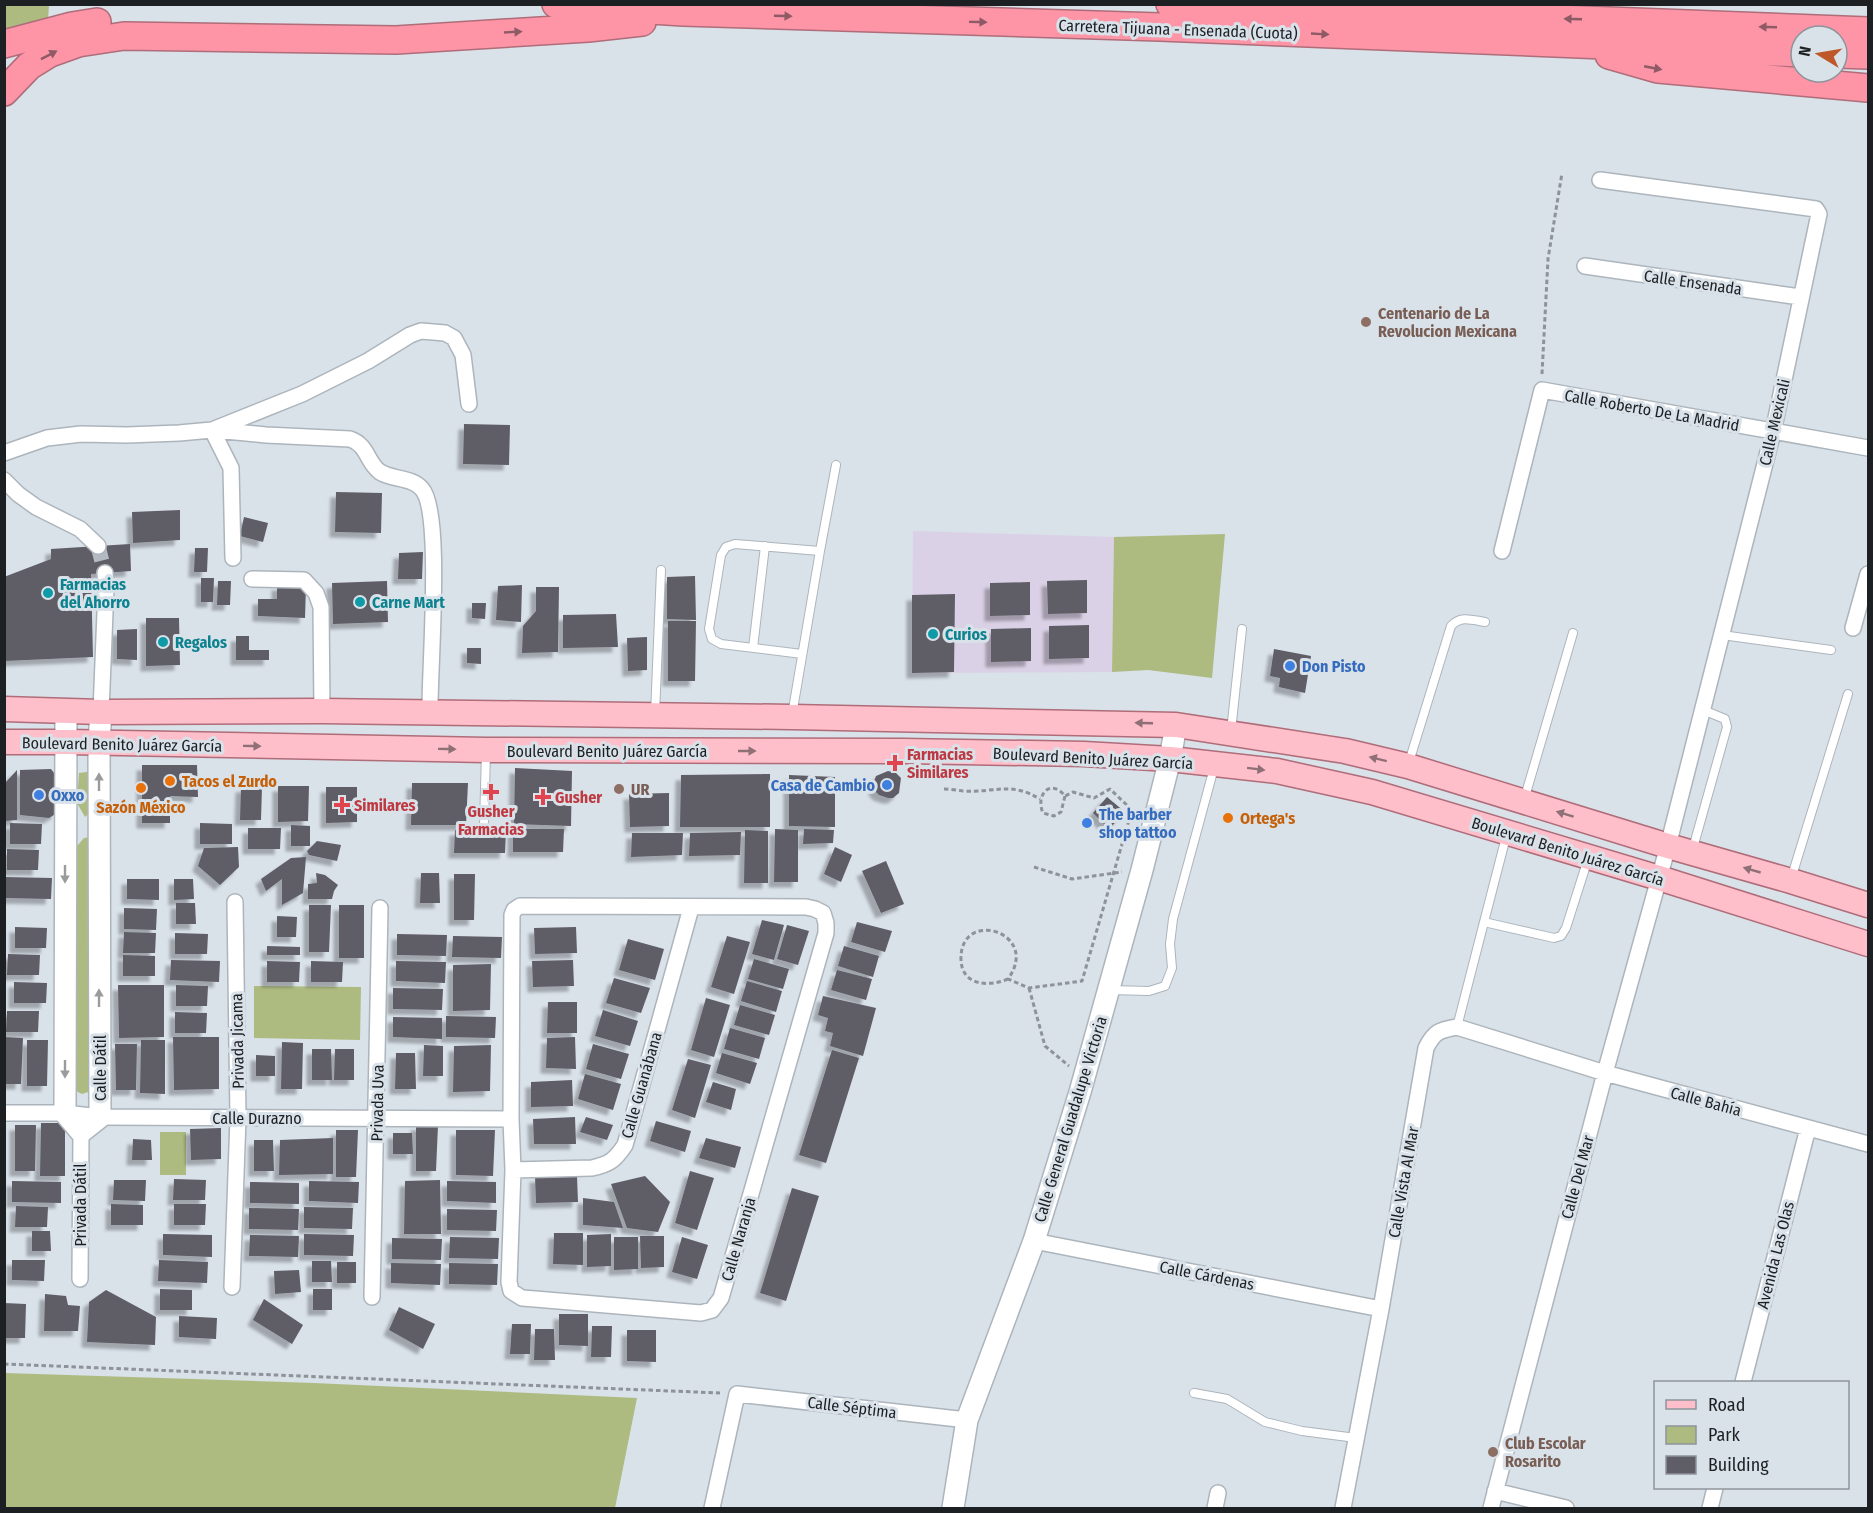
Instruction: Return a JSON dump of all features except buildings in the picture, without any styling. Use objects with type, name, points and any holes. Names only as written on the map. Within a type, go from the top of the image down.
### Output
[{"type":"highway","name":"Carretera Tijuana - Ensenada (Cuota)","points":[[556,4],[683,12],[1160,27],[1789,53]]},
{"type":"highway","name":"Carretera Tijuana - Ensenada (Cuota)","points":[[1170,4],[1869,31]]},
{"type":"highway","points":[[4,92],[29,66],[50,53],[78,43],[124,36],[396,40],[614,26],[660,19],[683,12]]},
{"type":"highway","points":[[4,44],[72,26],[104,21],[476,34]]},
{"type":"highway","points":[[1577,45],[1658,69],[1869,88]]},
{"type":"highway","points":[[1849,54],[1869,55]]},
{"type":"main road","name":"Boulevard Benito Juárez García","points":[[4,709],[101,712],[322,711],[655,715],[1176,725],[1345,751],[1408,766],[1869,905]]},
{"type":"main road","name":"Boulevard Benito Juárez García","points":[[4,742],[486,750],[903,751],[1084,754],[1170,759],[1277,771],[1372,792],[1869,944]]},
{"type":"street","name":"Calle Mexicali","points":[[1600,180],[1816,208],[1819,214],[1773,432],[1668,846]]},
{"type":"street","name":"Calle Ensenada","points":[[1585,266],[1800,297]]},
{"type":"street","points":[[212,430],[309,391],[421,331],[444,333],[454,338],[463,355],[470,404]]},
{"type":"street","name":"Calle Roberto De La Madrid","points":[[1542,390],[1869,448]]},
{"type":"street","points":[[1502,551],[1542,390]]},
{"type":"street","points":[[212,430],[231,468],[233,558]]},
{"type":"street","points":[[4,453],[47,438],[81,434],[138,435],[212,430],[350,439],[360,444],[380,472],[408,481],[424,491],[430,512],[435,548],[430,712]]},
{"type":"street","points":[[4,480],[36,507],[80,529],[98,546]]},
{"type":"street","points":[[101,712],[105,573]]},
{"type":"street","points":[[1853,628],[1869,574]]},
{"type":"street","points":[[252,579],[304,580],[316,593],[321,607],[322,711]]},
{"type":"street","points":[[66,710],[64,1113],[81,1132]]},
{"type":"street","name":"Calle Dátil","points":[[81,1132],[100,1117],[99,742],[101,712]]},
{"type":"street","name":"Calle General Guadalupe Victoria","points":[[954,1509],[967,1420],[1034,1241],[1080,1092],[1142,870],[1170,759],[1176,725]]},
{"type":"street","points":[[65,833],[99,834]]},
{"type":"street","name":"Calle Del Mar","points":[[1491,1509],[1605,1073],[1668,846]]},
{"type":"street","name":"Privada Jicama","points":[[232,1287],[238,1118],[235,902]]},
{"type":"street","name":"Calle Naranja","points":[[520,906],[806,907],[823,914],[826,933],[721,1298],[712,1310],[701,1313],[522,1298],[511,1291],[509,1282],[513,1170],[511,1119],[512,915],[514,910],[520,906]]},
{"type":"street","name":"Privada Uva","points":[[372,1297],[380,908]]},
{"type":"street","name":"Calle Guanábana","points":[[513,1170],[592,1168],[605,1165],[616,1158],[625,1144],[691,908]]},
{"type":"street","points":[[1457,1027],[1605,1073]]},
{"type":"street","name":"Calle Vista Al Mar","points":[[1343,1509],[1381,1309],[1426,1048],[1433,1035],[1444,1029],[1457,1027]]},
{"type":"street","name":"Calle Bahía","points":[[1605,1073],[1869,1144]]},
{"type":"street","name":"Calle Durazno","points":[[4,1113],[64,1113],[100,1117],[511,1119]]},
{"type":"street","name":"Avenida Las Olas","points":[[1744,1381],[1808,1128]]},
{"type":"street","name":"Privada Dátil","points":[[80,1279],[81,1132]]},
{"type":"street","name":"Calle Cárdenas","points":[[1034,1241],[1381,1309]]},
{"type":"street","points":[[712,1509],[737,1394]]},
{"type":"street","name":"Calle Séptima","points":[[737,1394],[967,1420]]},
{"type":"street","points":[[1710,1509],[1715,1489]]},
{"type":"street","points":[[1495,1491],[1566,1509]]},
{"type":"street","points":[[1215,1509],[1218,1493]]},
{"type":"lane","points":[[792,717],[836,465]]},
{"type":"lane","points":[[802,654],[716,643],[709,634],[709,629],[723,551],[730,545],[820,551]]},
{"type":"lane","points":[[753,648],[765,546]]},
{"type":"lane","points":[[655,715],[661,570]]},
{"type":"lane","points":[[1408,766],[1451,626],[1458,620],[1464,619],[1485,622]]},
{"type":"lane","points":[[1231,733],[1242,629]]},
{"type":"lane","points":[[1523,801],[1573,633]]},
{"type":"lane","points":[[1722,635],[1831,650]]},
{"type":"lane","points":[[1791,881],[1848,694]]},
{"type":"lane","points":[[1692,853],[1727,727],[1725,719],[1703,710]]},
{"type":"lane","points":[[484,825],[486,750]]},
{"type":"lane","points":[[1108,990],[1149,991],[1165,986],[1172,968],[1170,945],[1173,919],[1214,764]]},
{"type":"lane","points":[[1457,1027],[1508,832]]},
{"type":"lane","points":[[1484,922],[1554,938],[1561,936],[1566,928],[1588,857]]},
{"type":"lane","points":[[1194,1393],[1227,1399],[1265,1422],[1302,1431],[1356,1438]]},
{"type":"path","points":[[1542,390],[1548,259],[1562,173]]},
{"type":"path","points":[[944,789],[964,791],[1011,788],[1026,791],[1040,800]]},
{"type":"path","points":[[1008,979],[1016,961],[1015,950],[1005,936],[995,930],[983,930],[973,934],[965,941],[961,963],[964,972],[971,980],[988,985],[1008,979],[1029,988],[1082,981],[1132,810],[1110,789],[1094,798],[1073,792],[1065,796],[1061,812],[1054,816],[1043,813],[1040,800],[1045,790],[1057,789],[1065,796]]},
{"type":"path","points":[[1034,867],[1072,879],[1142,870]]},
{"type":"path","points":[[1029,988],[1045,1046],[1072,1069],[1080,1092]]},
{"type":"path","points":[[4,1365],[737,1394]]},
{"type":"shaded area","points":[[913,531],[1114,537],[1112,672],[912,673]]},
{"type":"green space","points":[[5,5],[49,5],[48,20],[5,32]]},
{"type":"green space","points":[[1225,534],[1212,678],[1148,670],[1112,672],[1114,537]]},
{"type":"green space","points":[[94,771],[91,812],[85,817],[77,803],[79,773]]},
{"type":"green space","points":[[92,837],[91,1091],[82,1094],[76,1091],[73,1083],[77,846],[84,838]]},
{"type":"green space","points":[[254,986],[361,987],[360,1040],[254,1038]]},
{"type":"green space","points":[[160,1132],[186,1132],[186,1175],[160,1175]]},
{"type":"green space","points":[[5,1373],[314,1383],[637,1398],[615,1508],[5,1508]]},
{"type":"tunnel","points":[[98,546],[105,573]]},
{"type":"place","name":"Centenario de La Revolucion Mexicana","points":[[1366,322]]},
{"type":"place","name":"Farmacias del Ahorro","points":[[48,593]]},
{"type":"place","name":"Carne Mart","points":[[360,602]]},
{"type":"place","name":"Curios","points":[[933,634]]},
{"type":"place","name":"Regalos","points":[[163,642]]},
{"type":"place","name":"Don Pisto","points":[[1290,666]]},
{"type":"place","name":"Farmacias Similares","points":[[895,763]]},
{"type":"place","name":"Tacos el Zurdo","points":[[170,781]]},
{"type":"place","name":"Casa de Cambio","points":[[887,785]]},
{"type":"place","name":"Sazón México","points":[[141,788]]},
{"type":"place","name":"UR","points":[[619,789]]},
{"type":"place","name":"Gusher Farmacias","points":[[491,792]]},
{"type":"place","name":"Oxxo","points":[[39,795]]},
{"type":"place","name":"Gusher","points":[[543,797]]},
{"type":"place","name":"Similares","points":[[342,805]]},
{"type":"place","name":"Ortega's","points":[[1228,818]]},
{"type":"place","name":"The barber shop tattoo","points":[[1087,823]]},
{"type":"place","name":"Club Escolar Rosarito","points":[[1493,1452]]}]
